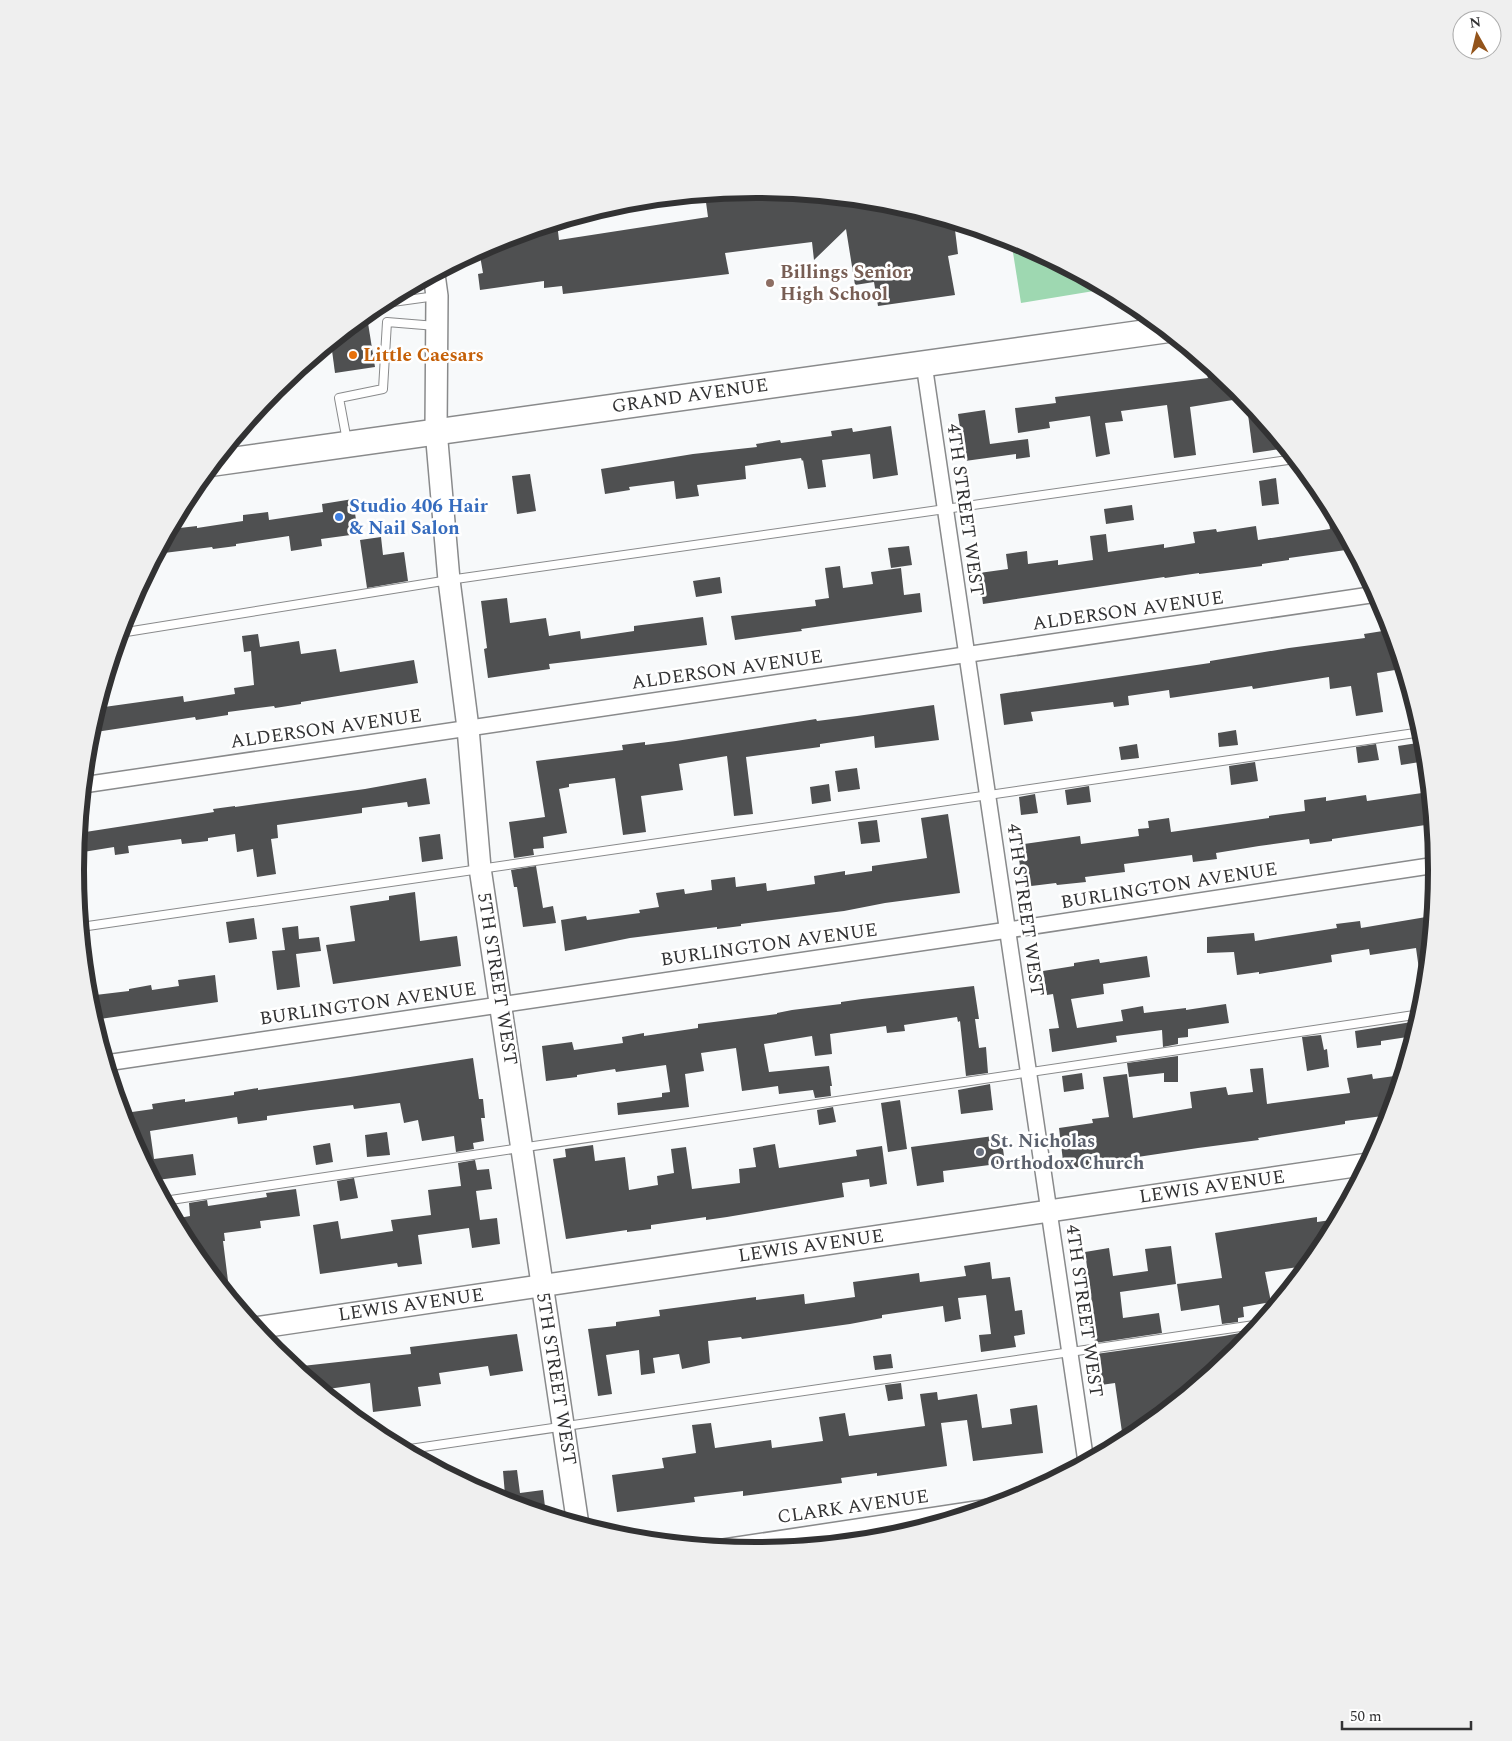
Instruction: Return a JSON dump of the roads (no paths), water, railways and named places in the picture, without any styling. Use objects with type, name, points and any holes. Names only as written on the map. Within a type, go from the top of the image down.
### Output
[{"type":"main road","name":"GRAND AVENUE","points":[[222,462],[436,430],[1157,331]]},
{"type":"street","name":"5TH STREET WEST","points":[[435,280],[437,296],[436,430],[449,580],[468,728],[480,868],[577,1518]]},
{"type":"street","name":"4TH STREET WEST","points":[[924,364],[1085,1456]]},
{"type":"street","name":"ALDERSON AVENUE","points":[[90,784],[1369,595]]},
{"type":"street","name":"BURLINGTON AVENUE","points":[[112,1062],[1428,866]]},
{"type":"street","name":"LEWIS AVENUE","points":[[263,1327],[1360,1165]]},
{"type":"street","name":"CLARK AVENUE","points":[[752,1543],[956,1512]]},
{"type":"lane","points":[[400,301],[437,296]]},
{"type":"lane","points":[[347,443],[339,398],[383,389],[387,322],[437,326]]},
{"type":"lane","points":[[128,632],[449,580],[1288,460]]},
{"type":"lane","points":[[86,926],[1414,733]]},
{"type":"lane","points":[[170,1200],[1412,1015]]},
{"type":"lane","points":[[413,1449],[1250,1326]]},
{"type":"place","name":"Billings Senior High School","points":[[770,283]]},
{"type":"place","name":"Little Caesars","points":[[353,355]]},
{"type":"place","name":"Studio 406 Hair & Nail Salon","points":[[339,517]]},
{"type":"place","name":"St. Nicholas Orthodox Church","points":[[980,1152]]}]
